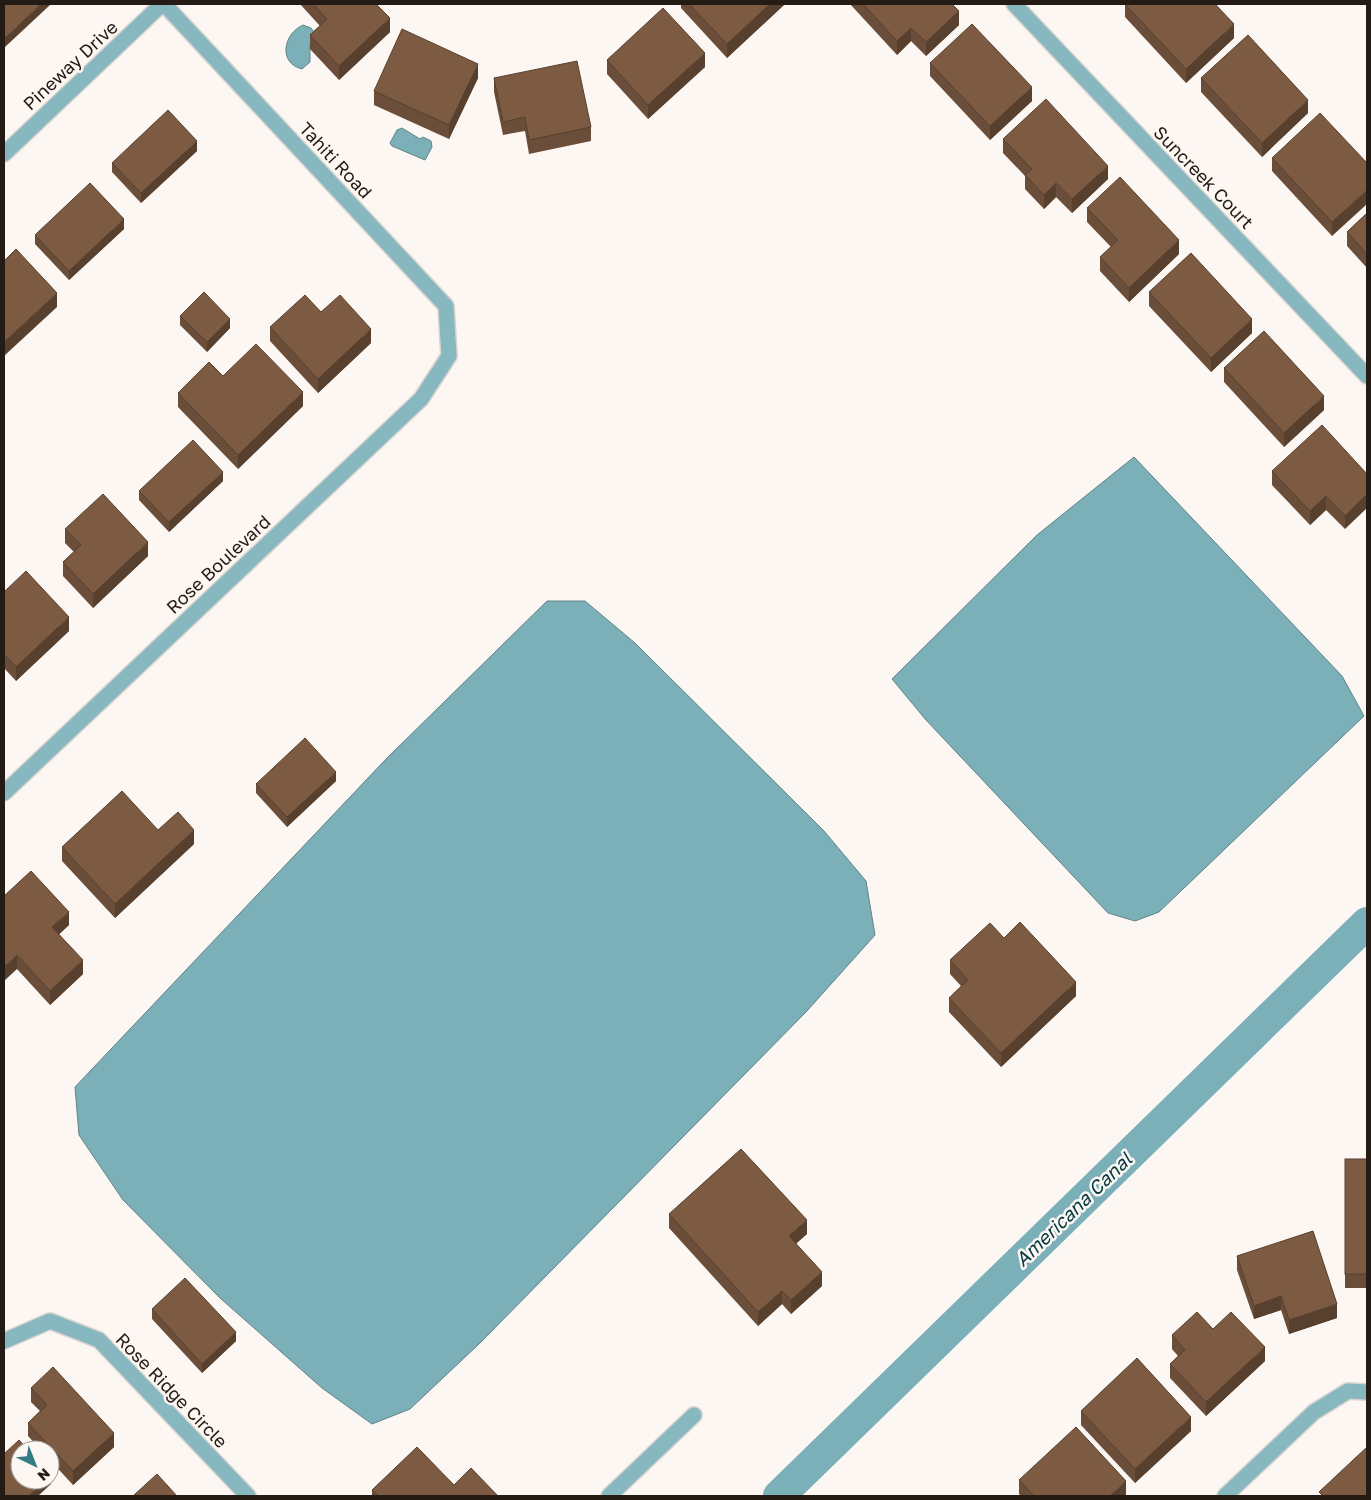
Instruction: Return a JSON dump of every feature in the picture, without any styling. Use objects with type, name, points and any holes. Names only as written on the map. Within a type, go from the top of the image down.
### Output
[{"type":"street","name":"Pineway Drive","points":[[4,154],[163,4]]},
{"type":"street","name":"Tahiti Road","points":[[163,4],[446,306],[449,356]]},
{"type":"street","name":"Suncreek Court","points":[[1014,4],[1367,376]]},
{"type":"street","name":"Rose Boulevard","points":[[4,793],[420,399],[449,356]]},
{"type":"street","name":"Rose Ridge Circle","points":[[4,1341],[50,1321],[99,1340],[248,1496]]},
{"type":"street","points":[[1225,1496],[1314,1412],[1348,1390],[1367,1392]]},
{"type":"street","points":[[609,1496],[694,1414]]},
{"type":"water","points":[[303,25],[311,28],[316,35],[310,44],[310,62],[302,69],[294,66],[289,61],[286,55],[286,48],[291,35]]},
{"type":"water","points":[[402,128],[420,139],[423,137],[431,141],[432,147],[425,160],[392,146],[390,143],[397,130]]},
{"type":"water","points":[[1134,457],[1342,676],[1364,716],[1159,912],[1135,921],[1108,913],[926,720],[892,679],[1037,535]]},
{"type":"water","points":[[547,601],[585,601],[635,643],[824,831],[866,881],[875,935],[806,1012],[480,1343],[410,1409],[372,1424],[322,1388],[220,1298],[123,1200],[79,1135],[75,1087],[387,758]]},
{"type":"building","points":[[4,4],[41,4],[5,38]]},
{"type":"building","points":[[313,4],[376,4],[390,18],[339,66],[310,35],[327,19]]},
{"type":"building","points":[[689,4],[770,4],[727,44]]},
{"type":"building","points":[[863,4],[952,4],[959,11],[926,42],[911,28],[897,41]]},
{"type":"building","points":[[1125,4],[1215,4],[1234,24],[1186,69]]},
{"type":"building","points":[[663,8],[705,53],[648,105],[607,60]]},
{"type":"building","points":[[972,24],[1032,87],[990,126],[930,63]]},
{"type":"building","points":[[402,29],[478,64],[449,125],[374,91]]},
{"type":"building","points":[[1248,35],[1308,100],[1262,143],[1201,78]]},
{"type":"building","points":[[577,61],[591,127],[529,140],[525,117],[503,122],[494,78]]},
{"type":"building","points":[[1046,99],[1108,166],[1072,199],[1056,183],[1044,195],[1025,175],[1032,169],[1003,139]]},
{"type":"building","points":[[168,110],[197,141],[141,193],[112,163]]},
{"type":"building","points":[[1320,113],[1367,163],[1367,190],[1332,222],[1272,158]]},
{"type":"building","points":[[1120,177],[1179,240],[1129,288],[1100,257],[1118,240],[1087,208]]},
{"type":"building","points":[[90,183],[124,219],[69,271],[35,235]]},
{"type":"building","points":[[1367,213],[1367,254],[1347,232]]},
{"type":"building","points":[[16,249],[57,293],[4,342],[4,261]]},
{"type":"building","points":[[1191,253],[1252,319],[1211,358],[1149,292]]},
{"type":"building","points":[[204,292],[230,319],[207,342],[180,316]]},
{"type":"building","points":[[305,295],[321,312],[340,295],[371,329],[318,379],[270,327]]},
{"type":"building","points":[[1264,331],[1324,396],[1284,433],[1224,368]]},
{"type":"building","points":[[256,344],[303,392],[238,455],[178,393],[209,362],[223,376]]},
{"type":"building","points":[[1322,425],[1367,474],[1367,494],[1345,516],[1326,496],[1310,511],[1272,471]]},
{"type":"building","points":[[193,440],[223,472],[169,522],[139,491]]},
{"type":"building","points":[[103,494],[148,542],[93,594],[63,562],[81,545],[65,529]]},
{"type":"building","points":[[26,571],[69,617],[16,667],[4,654],[4,592]]},
{"type":"building","points":[[305,738],[336,772],[287,817],[256,784]]},
{"type":"building","points":[[122,791],[158,830],[178,812],[194,830],[115,904],[62,847]]},
{"type":"building","points":[[31,871],[69,912],[52,927],[83,960],[50,991],[17,955],[4,967],[4,896]]},
{"type":"building","points":[[1020,922],[1076,982],[1001,1053],[949,998],[968,980],[950,960],[990,923],[1004,938]]},
{"type":"building","points":[[741,1149],[807,1220],[789,1236],[822,1272],[791,1300],[782,1291],[758,1312],[669,1214]]},
{"type":"building","points":[[1345,1159],[1367,1159],[1367,1274],[1345,1274]]},
{"type":"building","points":[[1313,1231],[1337,1304],[1289,1320],[1281,1296],[1254,1306],[1237,1256]]},
{"type":"building","points":[[185,1278],[236,1332],[202,1364],[152,1309]]},
{"type":"building","points":[[1197,1312],[1213,1329],[1231,1312],[1265,1347],[1206,1402],[1170,1364],[1185,1350],[1172,1335]]},
{"type":"building","points":[[1137,1358],[1191,1417],[1135,1469],[1081,1411]]},
{"type":"building","points":[[53,1367],[114,1433],[73,1471],[60,1457],[60,1440],[44,1440],[28,1423],[47,1405],[31,1388]]},
{"type":"building","points":[[1076,1427],[1126,1481],[1110,1496],[1034,1496],[1019,1480]]},
{"type":"building","points":[[417,1447],[454,1485],[471,1468],[498,1496],[379,1496],[372,1490]]},
{"type":"building","points":[[1367,1447],[1367,1496],[1323,1496],[1319,1492]]},
{"type":"building","points":[[10,1448],[10,1490],[35,1490],[28,1496],[4,1496],[4,1454]]},
{"type":"building","points":[[157,1474],[177,1496],[133,1496]]},
{"type":"waterway","name":"Americana Canal","points":[[779,1496],[1367,923]]}]
